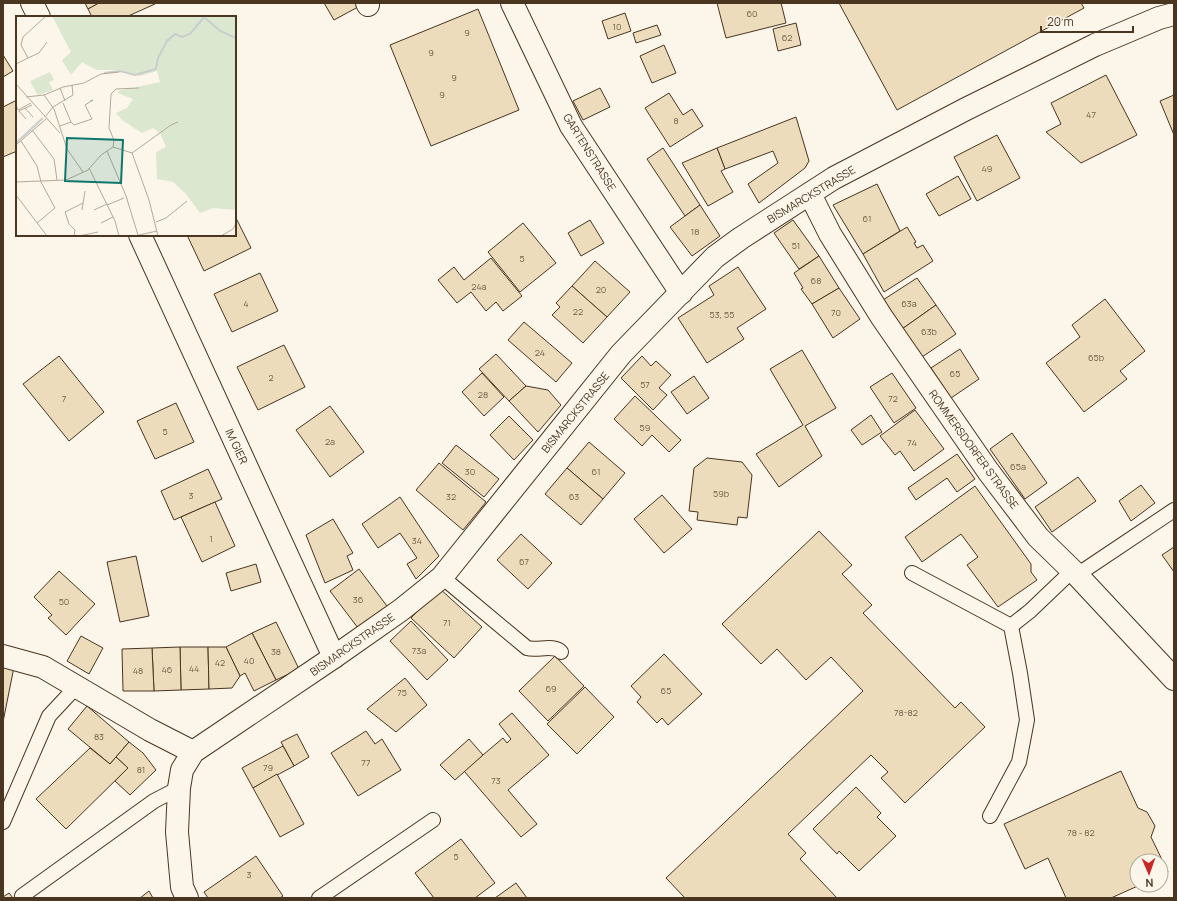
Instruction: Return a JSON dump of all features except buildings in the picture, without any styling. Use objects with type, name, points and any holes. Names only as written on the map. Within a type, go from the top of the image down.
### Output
[{"type":"street","points":[[32,3],[38,16]]},
{"type":"street","name":"GARTENSTRASSE","points":[[512,3],[571,126],[681,293]]},
{"type":"street","name":"BISMARCKSTRASSE","points":[[193,752],[401,610],[442,577],[621,354],[715,257],[741,238],[834,178],[959,112],[1095,45],[1159,18],[1174,14]]},
{"type":"street","name":"ROMMERSDORFER STRASSE","points":[[810,194],[830,234],[881,316],[988,471],[1038,537],[1075,573],[1174,679]]},
{"type":"street","name":"IM GIER","points":[[140,236],[334,657]]},
{"type":"street","points":[[3,656],[43,667],[150,730],[193,752],[182,770],[179,788],[177,832],[182,887],[187,898]]},
{"type":"lane","points":[[1011,626],[1075,573],[1174,510]]},
{"type":"lane","points":[[912,573],[1011,626]]},
{"type":"lane","points":[[442,577],[526,648],[532,650],[555,648],[561,652]]},
{"type":"lane","points":[[990,816],[1019,762],[1027,720],[1011,626]]},
{"type":"lane","points":[[3,822],[48,716],[76,687]]},
{"type":"lane","points":[[22,896],[154,801],[179,788]]},
{"type":"lane","points":[[319,898],[433,820]]}]
